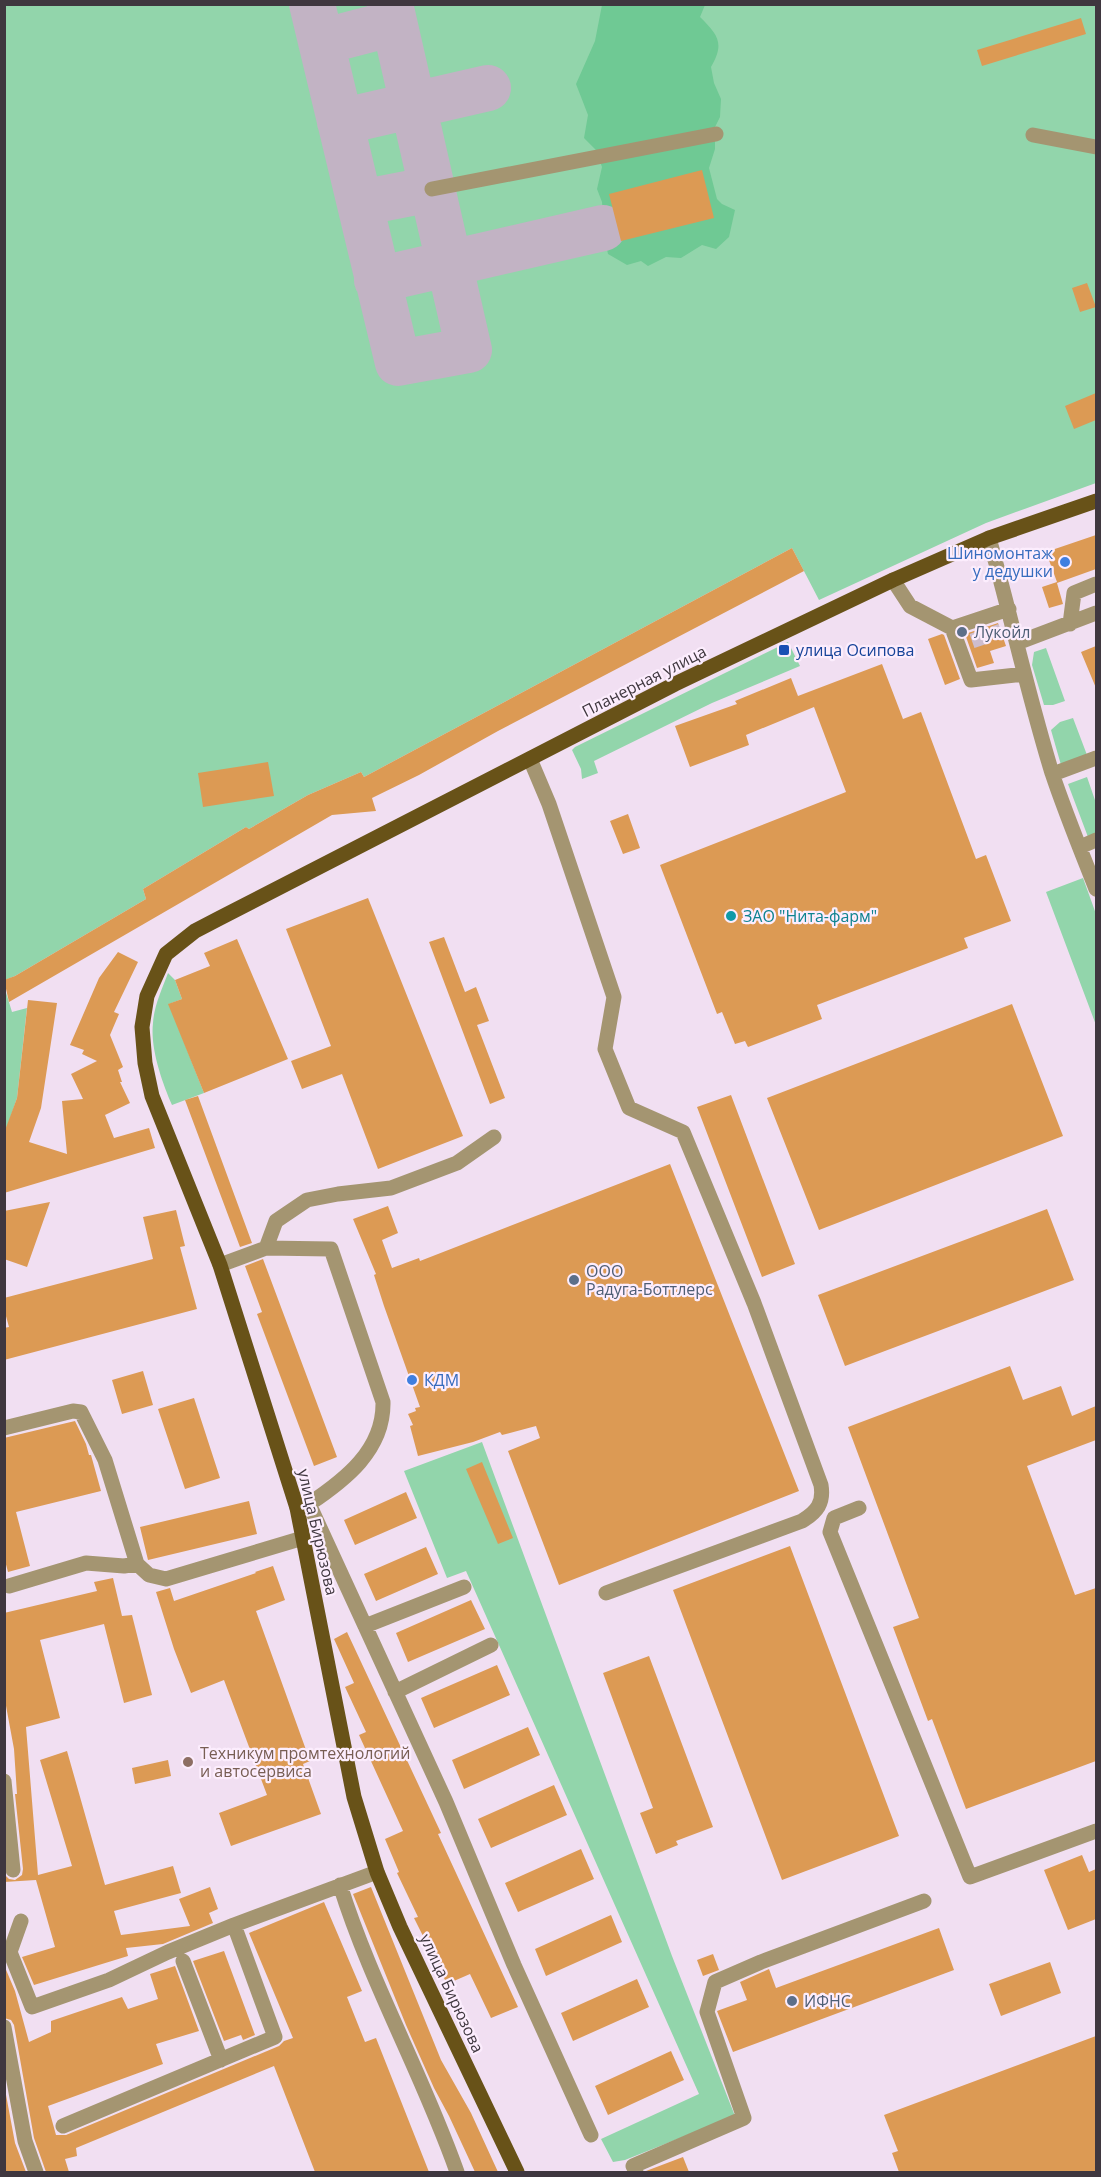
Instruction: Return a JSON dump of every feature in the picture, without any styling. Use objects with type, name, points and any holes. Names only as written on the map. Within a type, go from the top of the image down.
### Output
[{"type":"main road","name":"Планерная улица","points":[[218,919],[675,684],[893,580],[989,538],[1096,501]]},
{"type":"main road","name":"улица Бирюзова","points":[[218,919],[195,931],[166,954],[147,996],[142,1027],[145,1063],[152,1096],[220,1265],[303,1506],[303,1538],[354,1797],[377,1872],[400,1927],[517,2172]]},
{"type":"street","points":[[432,189],[716,134]]},
{"type":"street","points":[[1033,135],[1096,147]]},
{"type":"street","points":[[989,538],[1009,609],[1007,628],[1017,643],[1053,774],[1096,889]]},
{"type":"street","points":[[893,580],[910,606],[952,628],[965,643],[971,680],[1024,674]]},
{"type":"street","points":[[1070,624],[1074,593],[1096,584]]},
{"type":"street","points":[[952,628],[1009,609]]},
{"type":"street","points":[[1017,643],[1096,613]]},
{"type":"street","points":[[1053,774],[1096,758]]},
{"type":"street","points":[[530,759],[549,804],[614,997],[605,1049],[629,1108],[683,1132],[754,1304],[821,1485],[822,1495],[820,1506],[814,1514],[802,1521],[606,1593]]},
{"type":"street","points":[[1080,847],[1096,840]]},
{"type":"street","points":[[266,1248],[276,1221],[307,1200],[391,1188],[457,1163],[494,1137]]},
{"type":"street","points":[[220,1265],[266,1248],[331,1249],[383,1402],[383,1419],[369,1450],[343,1482],[303,1506],[365,1626],[446,1802],[513,1965],[591,2135]]},
{"type":"street","points":[[4,1428],[73,1411],[81,1412],[105,1460],[137,1564],[149,1575],[166,1579],[303,1538]]},
{"type":"street","points":[[859,1508],[834,1518],[830,1532],[970,1877],[1096,1832]]},
{"type":"street","points":[[9,1586],[86,1563],[124,1566],[137,1564]]},
{"type":"street","points":[[365,1626],[464,1587]]},
{"type":"street","points":[[395,1692],[491,1646]]},
{"type":"street","points":[[4,1781],[14,1870]]},
{"type":"street","points":[[21,1921],[10,1952],[32,2007],[109,1980],[168,1952],[234,1925],[377,1872]]},
{"type":"street","points":[[340,1885],[394,2026],[441,2127],[457,2172]]},
{"type":"street","points":[[636,2172],[633,2166],[744,2118],[706,2012],[715,1982],[761,1962],[924,1901]]},
{"type":"street","points":[[63,2126],[275,2037],[234,1925]]},
{"type":"street","points":[[183,1961],[221,2060]]},
{"type":"street","points":[[4,2027],[25,2141],[36,2172]]},
{"type":"green space","points":[[4,5],[1096,5],[1096,483],[986,523],[819,600],[792,548],[364,777],[361,772],[308,795],[249,829],[246,827],[143,889],[146,899],[5,980]]},
{"type":"green space","points":[[602,5],[705,5],[700,17],[718,40],[718,52],[711,67],[714,83],[721,99],[720,117],[715,127],[715,149],[709,168],[717,199],[735,210],[729,237],[716,249],[702,245],[681,258],[666,257],[648,266],[641,261],[627,265],[608,254],[602,202],[597,189],[602,167],[596,150],[584,138],[588,115],[576,84],[595,41]]},
{"type":"green space","points":[[788,642],[800,666],[712,703],[594,761],[598,773],[582,779],[581,769],[572,750],[575,747]]},
{"type":"green space","points":[[1046,648],[1065,701],[1053,705],[1044,705],[1032,665],[1034,652]]},
{"type":"green space","points":[[1073,718],[1087,755],[1061,765],[1051,730],[1060,722]]},
{"type":"green space","points":[[1087,777],[1096,803],[1096,834],[1088,837],[1068,784]]},
{"type":"green space","points":[[1083,878],[1096,914],[1096,1025],[1046,892]]},
{"type":"green space","points":[[168,973],[175,980],[182,999],[169,1004],[204,1093],[172,1105],[164,1086],[153,1043],[155,1010]]},
{"type":"green space","points":[[4,986],[12,1012],[27,1008],[17,1098],[5,1133]]},
{"type":"green space","points":[[482,1442],[672,1956],[735,2116],[625,2160],[613,2162],[601,2139],[699,2094],[466,1571],[447,1578],[404,1471]]},
{"type":"building","points":[[1081,18],[1086,34],[982,66],[977,50]]},
{"type":"building","points":[[702,170],[714,218],[621,241],[609,194]]},
{"type":"building","points":[[1087,283],[1096,307],[1080,312],[1072,288]]},
{"type":"building","points":[[1096,393],[1096,420],[1074,429],[1065,406]]},
{"type":"building","points":[[1096,535],[1096,569],[1057,583],[1063,604],[1049,608],[1042,587],[1057,582],[1046,552]]},
{"type":"building","points":[[792,548],[804,571],[372,798],[376,811],[332,815],[9,1002],[4,980],[15,976],[146,899],[143,889],[246,827],[249,829],[308,795],[361,772],[364,777]]},
{"type":"building","points":[[998,623],[1006,646],[990,651],[994,663],[977,668],[965,634]]},
{"type":"building","points":[[942,634],[960,679],[945,685],[928,639]]},
{"type":"building","points":[[1096,646],[1096,688],[1081,652]]},
{"type":"building","points":[[882,664],[903,719],[921,712],[976,859],[986,855],[1011,921],[964,938],[968,948],[817,1005],[822,1019],[748,1047],[745,1041],[735,1044],[722,1012],[717,1014],[660,865],[846,792],[814,707],[746,735],[749,745],[690,767],[675,726],[737,704],[735,701],[791,678],[798,696]]},
{"type":"building","points":[[268,762],[274,796],[203,807],[198,773]]},
{"type":"building","points":[[628,814],[640,848],[623,854],[610,821]]},
{"type":"building","points":[[368,898],[463,1136],[378,1169],[342,1074],[302,1089],[291,1061],[331,1046],[286,929]]},
{"type":"building","points":[[444,937],[465,992],[476,987],[489,1021],[477,1025],[505,1098],[490,1104],[429,942]]},
{"type":"building","points":[[237,939],[288,1059],[204,1093],[168,1004],[182,999],[175,980],[210,966],[204,953]]},
{"type":"building","points":[[118,952],[138,962],[114,1012],[119,1014],[110,1035],[123,1067],[118,1070],[122,1082],[120,1082],[130,1103],[105,1115],[114,1138],[149,1128],[155,1148],[4,1193],[4,1133],[17,1098],[28,1000],[57,1003],[41,1108],[29,1142],[67,1154],[62,1101],[83,1099],[71,1074],[97,1061],[82,1054],[84,1050],[70,1045],[99,978]]},
{"type":"building","points":[[1012,1004],[1063,1136],[819,1230],[767,1098]]},
{"type":"building","points":[[731,1095],[795,1264],[762,1277],[697,1107]]},
{"type":"building","points":[[198,1096],[252,1243],[240,1247],[185,1100]]},
{"type":"building","points":[[670,1164],[799,1491],[559,1585],[508,1451],[540,1438],[536,1426],[502,1435],[500,1432],[473,1442],[418,1456],[410,1426],[413,1425],[408,1414],[420,1407],[384,1306],[374,1275],[376,1274],[353,1219],[388,1206],[398,1233],[382,1240],[392,1268],[419,1258],[420,1261]]},
{"type":"building","points":[[50,1202],[27,1267],[4,1259],[4,1211]]},
{"type":"building","points":[[1047,1209],[1074,1280],[845,1366],[818,1295]]},
{"type":"building","points":[[176,1210],[185,1246],[180,1247],[197,1309],[4,1360],[4,1328],[9,1327],[4,1309],[4,1298],[153,1259],[143,1217]]},
{"type":"building","points":[[263,1259],[337,1457],[314,1466],[257,1314],[262,1312],[245,1266]]},
{"type":"building","points":[[1010,1366],[1023,1400],[1061,1386],[1072,1416],[1096,1406],[1096,1440],[1027,1466],[1075,1595],[1096,1588],[1096,1761],[966,1809],[932,1719],[928,1721],[893,1627],[919,1618],[848,1427]]},
{"type":"building","points":[[143,1371],[153,1405],[122,1414],[112,1380]]},
{"type":"building","points":[[194,1398],[220,1478],[185,1489],[158,1409]]},
{"type":"building","points":[[75,1421],[89,1455],[91,1455],[101,1491],[16,1512],[30,1566],[8,1572],[4,1557],[4,1438]]},
{"type":"building","points":[[482,1462],[513,1538],[498,1544],[466,1469]]},
{"type":"building","points":[[406,1492],[417,1518],[355,1545],[344,1520]]},
{"type":"building","points":[[249,1501],[257,1534],[148,1560],[140,1527]]},
{"type":"building","points":[[790,1546],[899,1836],[782,1880],[673,1590]]},
{"type":"building","points":[[426,1547],[438,1574],[376,1601],[364,1574]]},
{"type":"building","points":[[273,1566],[285,1600],[256,1611],[310,1761],[303,1764],[321,1814],[231,1846],[219,1813],[267,1795],[224,1680],[191,1693],[156,1592],[170,1588],[174,1601]]},
{"type":"building","points":[[113,1578],[122,1616],[132,1615],[152,1695],[124,1703],[104,1624],[40,1640],[60,1718],[26,1727],[38,1875],[72,1866],[40,1760],[67,1751],[105,1885],[173,1866],[181,1893],[114,1911],[121,1935],[190,1926],[179,1899],[210,1887],[218,1909],[209,1913],[213,1923],[163,1944],[126,1948],[128,1956],[34,1985],[22,1957],[55,1947],[36,1880],[4,1882],[4,1874],[9,1879],[15,1880],[22,1875],[23,1869],[15,1794],[17,1794],[14,1749],[4,1695],[4,1613],[97,1591],[94,1582]]},
{"type":"building","points":[[471,1600],[485,1629],[408,1662],[396,1633]]},
{"type":"building","points":[[347,1632],[441,1833],[438,1834],[518,2007],[491,2018],[470,1974],[447,1984],[414,1918],[418,1917],[397,1873],[399,1872],[385,1839],[403,1831],[359,1735],[366,1732],[345,1687],[354,1683],[334,1639]]},
{"type":"building","points":[[649,1656],[713,1827],[676,1841],[678,1845],[656,1854],[640,1813],[653,1808],[603,1673]]},
{"type":"building","points":[[497,1665],[510,1695],[434,1728],[421,1698]]},
{"type":"building","points":[[528,1727],[540,1755],[464,1789],[452,1760]]},
{"type":"building","points":[[168,1760],[171,1776],[135,1784],[132,1768]]},
{"type":"building","points":[[554,1785],[567,1815],[491,1848],[478,1819]]},
{"type":"building","points":[[581,1849],[594,1879],[518,1912],[505,1883]]},
{"type":"building","points":[[1082,1855],[1089,1872],[1096,1869],[1096,1919],[1068,1930],[1044,1870]]},
{"type":"building","points":[[371,1887],[441,2060],[471,2113],[498,2172],[475,2172],[434,2088],[353,1894]]},
{"type":"building","points":[[324,1902],[362,1991],[347,1997],[365,2042],[376,2038],[429,2172],[315,2172],[274,2066],[76,2148],[77,2156],[65,2159],[69,2172],[46,2172],[34,2138],[14,2025],[11,2020],[4,2018],[4,1965],[15,1991],[29,2042],[51,2032],[51,2021],[122,1997],[128,2009],[158,1999],[150,1974],[175,1966],[199,2031],[156,2044],[163,2064],[48,2106],[56,2135],[66,2135],[279,2046],[284,2041],[293,2038],[249,1933]]},
{"type":"building","points":[[611,1915],[622,1942],[546,1976],[535,1949]]},
{"type":"building","points":[[939,1928],[954,1970],[733,2052],[717,2011],[747,2000],[740,1982],[769,1969],[776,1988]]},
{"type":"building","points":[[224,1951],[255,2035],[243,2040],[241,2035],[224,2041],[193,1961]]},
{"type":"building","points":[[713,1954],[719,1970],[703,1976],[697,1960]]},
{"type":"building","points":[[1050,1962],[1061,1993],[1001,2016],[989,1984]]},
{"type":"building","points":[[637,1979],[649,2007],[573,2041],[561,2013]]},
{"type":"building","points":[[1096,2036],[1096,2172],[899,2172],[892,2153],[898,2151],[884,2115]]},
{"type":"building","points":[[671,2051],[684,2080],[608,2115],[595,2086]]},
{"type":"building","points":[[4,2084],[15,2143],[26,2172],[4,2172]]},
{"type":"building","points":[[683,2157],[689,2172],[646,2172],[646,2171]]},
{"type":"taxiway","points":[[312,4],[398,363],[469,350],[390,4]]},
{"type":"taxiway","points":[[321,42],[394,23]]},
{"type":"taxiway","points":[[340,122],[488,88]]},
{"type":"taxiway","points":[[360,203],[432,189]]},
{"type":"taxiway","points":[[377,280],[603,228]]},
{"type":"tunnel","points":[[972,641],[1001,631]]},
{"type":"place","name":"Шиномонтаж у дедушки","points":[[1065,562]]},
{"type":"place","name":"Лукойл","points":[[962,632]]},
{"type":"place","name":"улица Осипова","points":[[784,650]]},
{"type":"place","name":"ЗАО \"Нита-фарм\"","points":[[731,916]]},
{"type":"place","name":"ООО Радуга-Боттлерс","points":[[574,1280]]},
{"type":"place","name":"КДМ","points":[[412,1380]]},
{"type":"place","name":"Техникум промтехнологий и автосервиса","points":[[188,1762]]},
{"type":"place","name":"ИФНС","points":[[792,2001]]}]
